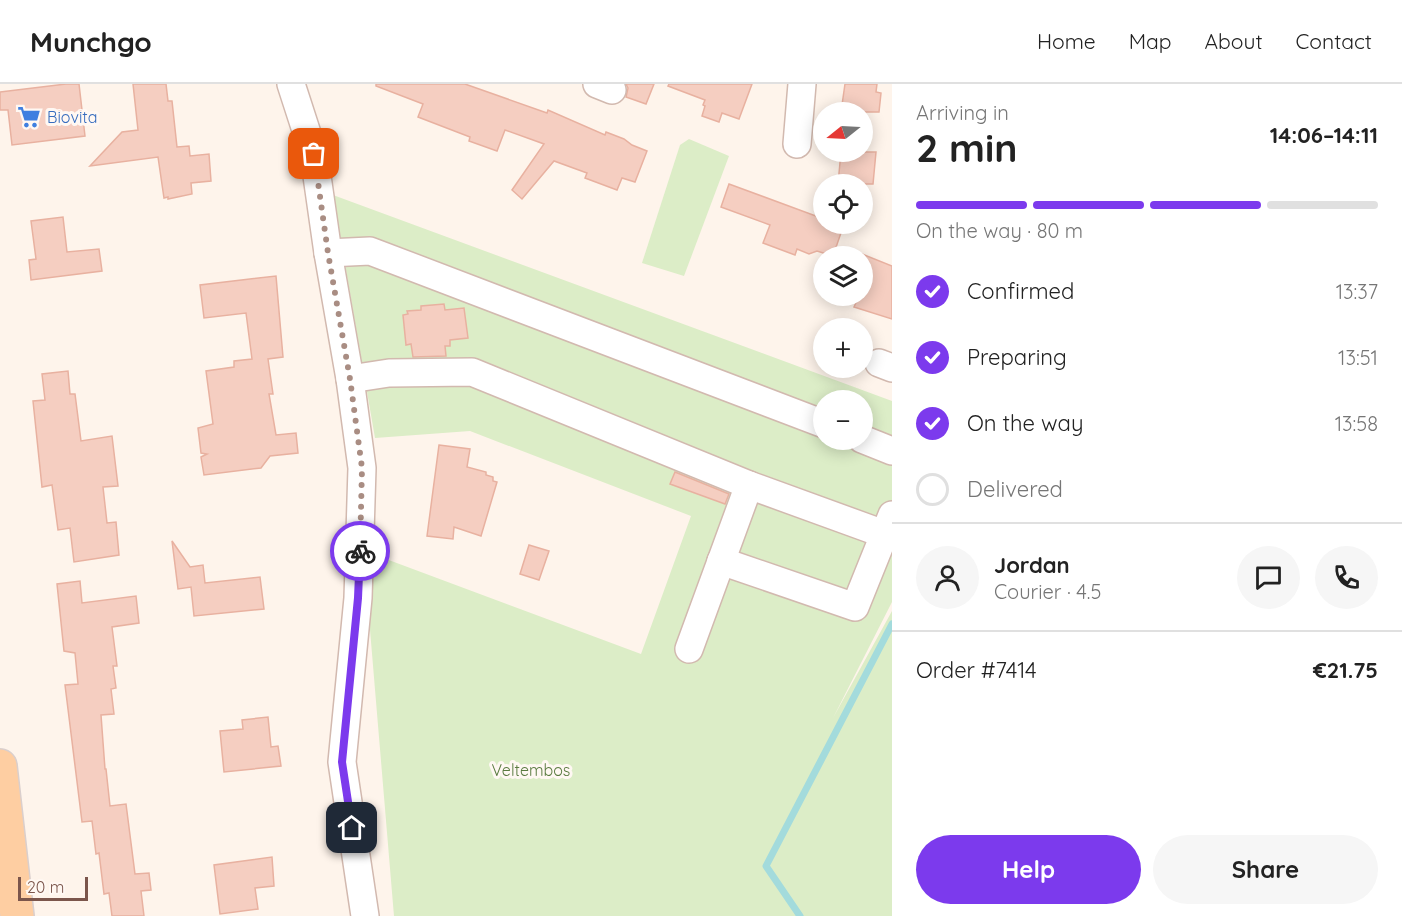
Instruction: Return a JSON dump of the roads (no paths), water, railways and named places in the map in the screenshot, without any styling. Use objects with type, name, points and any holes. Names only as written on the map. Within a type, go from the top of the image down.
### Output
[{"type":"main road","points":[[0,766],[17,916]]},
{"type":"street","points":[[291,84],[314,154],[362,468],[358,598],[342,762],[365,916]]},
{"type":"street","points":[[797,144],[802,84]]},
{"type":"street","points":[[328,253],[370,251],[813,420]]},
{"type":"street","points":[[350,379],[389,372],[472,372],[749,485],[888,525],[855,607],[721,561]]},
{"type":"street","points":[[873,443],[892,450]]},
{"type":"street","points":[[689,649],[749,485]]},
{"type":"waterway","points":[[800,916],[766,866],[892,624]]},
{"type":"place","name":"Biovita","points":[[29,117]]},
{"type":"park label","name":"Veltembos","points":[[531,770]]}]
